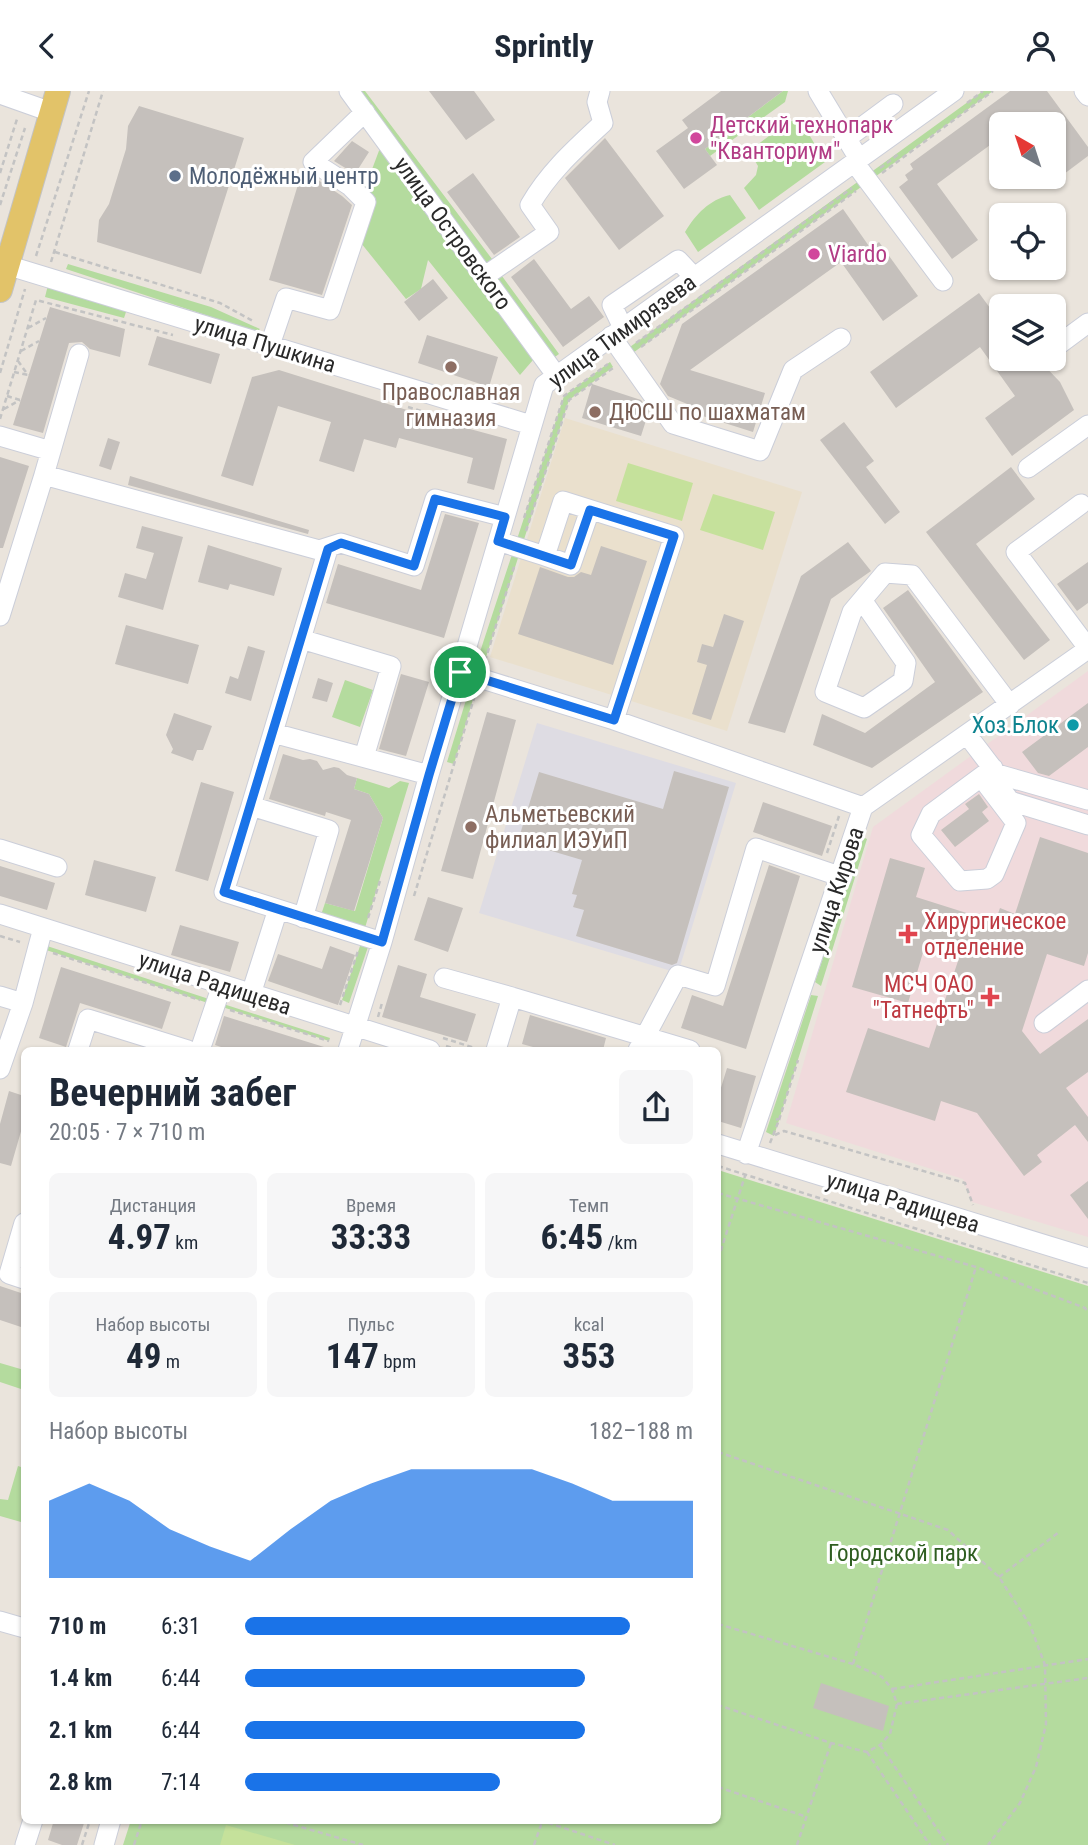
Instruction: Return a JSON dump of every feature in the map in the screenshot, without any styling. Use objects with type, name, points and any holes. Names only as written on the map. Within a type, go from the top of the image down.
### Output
[{"type":"main road","points":[[0,290],[13,267],[41,102]]},
{"type":"street","name":"улица Островского","points":[[349,91],[556,375]]},
{"type":"street","points":[[485,276],[549,232],[530,205],[542,183],[563,159],[603,123],[597,102],[600,91]]},
{"type":"street","points":[[818,91],[869,182],[943,281]]},
{"type":"street","name":"улица Тимирязева","points":[[349,1047],[544,385],[954,91]]},
{"type":"street","points":[[1084,91],[1088,96]]},
{"type":"street","points":[[0,94],[41,102]]},
{"type":"street","points":[[846,138],[893,104]]},
{"type":"street","points":[[272,339],[286,298],[330,310],[366,202],[350,186],[313,162],[365,112]]},
{"type":"street","name":"улица Пушкина","points":[[13,267],[272,339],[531,425]]},
{"type":"street","points":[[1066,339],[1088,323]]},
{"type":"street","points":[[617,332],[626,358],[673,424],[760,451],[793,370],[841,338]]},
{"type":"street","points":[[0,616],[79,354]]},
{"type":"street","points":[[1028,468],[1088,425]]},
{"type":"street","points":[[0,436],[51,451]]},
{"type":"street","points":[[44,475],[319,550],[341,543],[414,566],[435,499],[505,517]]},
{"type":"street","points":[[545,556],[563,501],[674,536],[614,720]]},
{"type":"street","points":[[1081,504],[1016,552],[1088,649]]},
{"type":"street","points":[[498,541],[571,565],[590,510]]},
{"type":"street","points":[[328,549],[224,892],[382,942]]},
{"type":"street","points":[[862,600],[906,663],[903,681],[864,708],[825,692],[852,612],[885,572],[912,575],[1010,705]]},
{"type":"street","points":[[301,639],[391,666],[364,757]]},
{"type":"street","name":"улица Кирова","points":[[748,1162],[863,807],[968,736],[1088,649]]},
{"type":"street","points":[[460,672],[614,720],[863,807]]},
{"type":"street","points":[[273,733],[429,775]]},
{"type":"street","points":[[968,736],[987,772],[1016,823],[994,874],[987,879],[961,881],[921,835],[931,814],[987,772],[1088,800]]},
{"type":"street","points":[[987,772],[1010,801],[1088,825]]},
{"type":"street","points":[[251,806],[329,830],[303,918]]},
{"type":"street","points":[[641,1044],[678,975],[715,986],[756,848],[842,877]]},
{"type":"street","points":[[0,849],[57,867]]},
{"type":"street","points":[[251,994],[278,909]]},
{"type":"street","name":"улица Радищева","points":[[0,915],[420,1047]]},
{"type":"street","points":[[0,1069],[23,1003],[43,928]]},
{"type":"street","points":[[444,978],[512,997],[641,1044],[666,1047]]},
{"type":"street","points":[[201,1047],[222,985]]},
{"type":"street","points":[[1044,1023],[1088,990]]},
{"type":"street","points":[[0,996],[23,1003]]},
{"type":"street","points":[[497,1047],[512,997]]},
{"type":"street","points":[[79,1047],[88,1019],[178,1047]]},
{"type":"street","name":"улица Радищева","points":[[721,1146],[748,1162],[1088,1258]]},
{"type":"street","points":[[21,1233],[9,1274],[21,1278]]},
{"type":"street","points":[[0,1621],[21,1627]]},
{"type":"street","points":[[24,1845],[32,1824]]},
{"type":"street","points":[[104,1845],[110,1824]]},
{"type":"path","points":[[0,373],[13,267],[89,91]]},
{"type":"path","points":[[52,260],[103,91]]},
{"type":"path","points":[[626,358],[993,91]]},
{"type":"path","points":[[0,173],[41,102]]},
{"type":"path","points":[[0,205],[41,102]]},
{"type":"path","points":[[54,252],[220,303],[272,339]]},
{"type":"path","points":[[0,421],[36,300],[124,323]]},
{"type":"path","points":[[28,328],[46,318]]},
{"type":"path","points":[[21,351],[39,341]]},
{"type":"path","points":[[15,372],[28,375],[18,361]]},
{"type":"path","points":[[4,408],[20,400],[7,396]]},
{"type":"path","points":[[0,936],[328,1041]]},
{"type":"path","points":[[769,1144],[774,1136],[798,1058]]},
{"type":"path","points":[[770,1117],[779,1120]]},
{"type":"path","points":[[774,1136],[784,1131],[965,1183],[975,1210]]},
{"type":"path","points":[[721,1250],[748,1162]]},
{"type":"path","points":[[721,1167],[1088,1283]]},
{"type":"path","points":[[721,1194],[976,1267],[1085,1308],[1088,1312]]},
{"type":"path","points":[[853,1664],[976,1267]]},
{"type":"path","points":[[721,1453],[948,1530],[999,1577],[1030,1625],[1045,1665],[1046,1724],[1036,1767],[1020,1803],[988,1845]]},
{"type":"path","points":[[999,1577],[1058,1533]]},
{"type":"path","points":[[721,1625],[853,1664],[882,1677],[892,1689],[897,1704],[890,1734],[880,1745],[867,1752]]},
{"type":"path","points":[[892,1689],[1088,1659]]},
{"type":"path","points":[[897,1704],[1088,1678]]},
{"type":"path","points":[[721,1706],[831,1743],[867,1752],[930,1845]]},
{"type":"path","points":[[797,1845],[831,1743]]},
{"type":"path","points":[[880,1745],[948,1845]]},
{"type":"path","points":[[721,1786],[805,1817]]},
{"type":"path","points":[[82,1845],[89,1824]]},
{"type":"path","points":[[134,1845],[141,1824]]},
{"type":"path","points":[[291,1824],[363,1845]]},
{"type":"path","points":[[534,1845],[541,1824]]},
{"type":"path","points":[[554,1824],[615,1845]]},
{"type":"shaded area","points":[[565,418],[802,492],[727,731],[490,657]]},
{"type":"shaded area","points":[[1088,671],[1088,1237],[972,1202],[963,1179],[786,1123],[873,827]]},
{"type":"shaded area","points":[[537,723],[736,783],[678,973],[479,913]]},
{"type":"green space","points":[[355,91],[365,91],[495,263],[487,269]]},
{"type":"green space","points":[[783,91],[788,91],[785,102],[710,156],[705,149]]},
{"type":"green space","points":[[983,91],[993,91],[626,358],[623,352]]},
{"type":"green space","points":[[795,120],[803,124],[825,162],[759,210],[744,188],[756,175],[758,166],[749,151],[786,123]]},
{"type":"green space","points":[[380,148],[533,360],[520,375],[428,260],[421,289],[406,299],[361,243],[365,188]]},
{"type":"green space","points":[[730,195],[746,218],[698,252],[685,232],[704,209],[716,200]]},
{"type":"green space","points":[[68,264],[211,307],[260,329],[257,332],[66,269]]},
{"type":"green space","points":[[499,272],[559,354],[552,359],[492,277]]},
{"type":"green space","points":[[48,285],[127,309],[124,318],[45,297]]},
{"type":"green space","points":[[610,362],[613,367],[569,400],[486,657],[479,655],[564,396]]},
{"type":"green space","points":[[628,463],[693,483],[682,521],[616,501]]},
{"type":"green space","points":[[713,494],[775,512],[763,550],[700,530]]},
{"type":"green space","points":[[345,680],[373,690],[360,727],[332,717]]},
{"type":"green space","points":[[470,687],[476,689],[454,764],[447,762]]},
{"type":"green space","points":[[357,778],[389,788],[400,781],[409,783],[364,931],[320,918],[325,903],[355,911],[383,818],[369,794],[354,789]]},
{"type":"green space","points":[[863,837],[867,839],[821,986],[815,982]]},
{"type":"green space","points":[[362,940],[368,947],[349,1003],[342,1000]]},
{"type":"green space","points":[[41,944],[215,1001],[214,1005],[40,948]]},
{"type":"green space","points":[[811,995],[818,996],[774,1136],[766,1132]]},
{"type":"green space","points":[[217,1002],[330,1038],[329,1041],[216,1005]]},
{"type":"green space","name":"Городской парк","points":[[721,1171],[1088,1286],[1088,1845],[123,1845],[130,1824],[721,1824]]},
{"type":"green space","points":[[0,1363],[21,1369],[21,1389],[0,1382]]},
{"type":"green space","points":[[18,1466],[21,1467],[21,1522],[0,1516],[0,1499],[8,1500]]},
{"type":"green space","points":[[226,1825],[295,1845],[220,1845]]},
{"type":"building","points":[[429,91],[474,91],[495,120],[466,140]]},
{"type":"building","name":"Детский технопарк \"Кванториум\"","points":[[721,91],[783,91],[705,149],[717,165],[684,189],[656,151],[688,128],[682,120]]},
{"type":"building","points":[[1010,91],[1047,91],[1062,112],[989,112],[989,146],[937,184],[978,240],[952,259],[899,187],[908,180],[905,175],[913,169],[910,164]]},
{"type":"building","name":"Молодёжный центр","points":[[139,106],[244,138],[201,274],[97,242],[99,220],[109,204],[126,149],[128,126]]},
{"type":"building","points":[[1066,117],[1088,147],[1088,156],[1066,172]]},
{"type":"building","points":[[605,138],[664,216],[619,250],[565,178]]},
{"type":"building","points":[[352,141],[369,152],[355,174],[334,161]]},
{"type":"building","points":[[473,173],[520,237],[494,255],[447,192]]},
{"type":"building","points":[[312,176],[352,205],[322,295],[269,280],[300,178]]},
{"type":"building","points":[[843,209],[871,249],[879,242],[918,296],[883,321],[841,262],[690,370],[765,393],[753,432],[690,412],[692,406],[668,396],[660,384],[682,324]]},
{"type":"building","points":[[534,259],[571,309],[589,296],[604,317],[563,347],[511,277]]},
{"type":"building","points":[[433,279],[448,298],[419,321],[404,302]]},
{"type":"building","points":[[979,293],[989,307],[989,360],[980,347],[896,408],[870,372]]},
{"type":"building","points":[[50,307],[125,329],[120,357],[90,349],[82,342],[69,343],[43,433],[13,425]]},
{"type":"building","points":[[427,335],[498,357],[489,387],[418,363]]},
{"type":"building","points":[[157,336],[220,354],[211,384],[148,365]]},
{"type":"building","points":[[279,370],[407,412],[507,439],[494,490],[467,483],[473,458],[399,438],[396,448],[364,439],[354,472],[319,461],[331,422],[278,406],[253,486],[221,476],[252,377]]},
{"type":"building","points":[[997,371],[1049,371],[1060,382],[1074,410],[1012,456],[985,418],[1015,396]]},
{"type":"building","points":[[592,384],[641,400],[649,411],[641,436],[582,418]]},
{"type":"building","points":[[844,422],[874,461],[866,467],[900,512],[885,524],[820,440]]},
{"type":"building","points":[[108,438],[120,442],[111,470],[99,466]]},
{"type":"building","points":[[0,457],[29,466],[3,548],[0,548]]},
{"type":"building","points":[[1011,467],[1035,499],[976,544],[1050,640],[1024,660],[926,532]]},
{"type":"building","points":[[130,476],[309,530],[308,534],[128,485]]},
{"type":"building","points":[[445,514],[479,523],[444,638],[326,603],[338,564],[421,590]]},
{"type":"building","points":[[142,526],[183,537],[163,610],[118,597],[125,573],[146,579],[154,553],[136,548]]},
{"type":"building","points":[[848,542],[871,571],[831,599],[785,733],[748,723],[801,576]]},
{"type":"building","points":[[208,545],[282,568],[274,596],[230,584],[228,590],[198,582]]},
{"type":"building","points":[[601,546],[647,561],[613,665],[518,634],[540,567],[568,577],[574,577],[581,572],[591,575]]},
{"type":"building","points":[[1088,562],[1088,603],[1077,611],[1057,584]]},
{"type":"building","points":[[908,590],[983,692],[872,768],[813,745],[822,714],[865,733],[935,682],[883,608]]},
{"type":"building","points":[[724,614],[744,621],[711,720],[692,714],[707,665],[697,662],[702,644],[713,647]]},
{"type":"building","points":[[126,625],[199,645],[188,684],[115,664]]},
{"type":"building","points":[[248,646],[265,651],[251,701],[225,693],[230,676],[238,679]]},
{"type":"building","points":[[401,674],[429,682],[406,756],[379,749]]},
{"type":"building","points":[[318,678],[333,683],[327,702],[312,698]]},
{"type":"building","name":"Хоз.Блок","points":[[1088,703],[1088,747],[1049,776],[1038,773],[1022,752]]},
{"type":"building","name":"Альметьевский филиал ИЭУиП","points":[[487,712],[516,720],[473,879],[441,871]]},
{"type":"building","points":[[174,713],[212,726],[203,750],[197,750],[193,761],[171,753],[173,749],[166,735]]},
{"type":"building","points":[[283,754],[317,761],[323,770],[339,768],[347,775],[357,778],[354,789],[369,794],[383,818],[354,911],[325,903],[351,820],[326,812],[325,816],[269,799]]},
{"type":"building","points":[[674,771],[729,787],[677,963],[672,965],[576,936],[584,910],[573,907],[577,895],[572,894],[582,860],[518,841],[539,772],[663,809]]},
{"type":"building","points":[[201,782],[234,792],[208,881],[175,871]]},
{"type":"building","points":[[979,794],[988,807],[982,812],[989,821],[955,847],[941,830],[969,809],[965,804]]},
{"type":"building","points":[[763,802],[832,826],[822,856],[753,832]]},
{"type":"building","name":"МСЧ ОАО \"Татнефть\"","points":[[1040,837],[1088,853],[1088,953],[1084,966],[1047,954],[1022,1031],[1040,1054],[1088,1019],[1088,1072],[1066,1088],[1088,1117],[1088,1142],[1075,1125],[1037,1155],[1042,1162],[1024,1176],[977,1113],[941,1101],[935,1121],[846,1092],[868,1028],[929,1048],[962,949],[927,939],[908,1003],[852,987],[890,858],[925,868],[916,897],[995,922],[1000,908],[1015,914]]},
{"type":"building","points":[[94,860],[156,877],[146,912],[85,895]]},
{"type":"building","points":[[769,865],[800,876],[746,1049],[681,1028],[692,995],[723,1006]]},
{"type":"building","points":[[0,866],[55,883],[47,910],[0,896]]},
{"type":"building","points":[[428,897],[463,908],[448,952],[414,940]]},
{"type":"building","points":[[180,925],[239,942],[230,972],[171,955]]},
{"type":"building","points":[[330,946],[355,955],[338,1005],[268,981],[278,954],[322,969]]},
{"type":"building","points":[[398,965],[427,974],[420,997],[476,1014],[467,1042],[382,1017]]},
{"type":"building","points":[[61,967],[171,1002],[162,1029],[80,1003],[66,1047],[39,1038]]},
{"type":"building","points":[[530,1015],[606,1038],[604,1047],[533,1047],[522,1044]]},
{"type":"building","points":[[224,1016],[324,1047],[221,1047],[215,1045]]},
{"type":"building","points":[[727,1068],[756,1076],[741,1128],[721,1122],[721,1088]]},
{"type":"building","points":[[9,1091],[21,1095],[21,1131],[11,1166],[0,1163],[0,1124]]},
{"type":"building","points":[[1088,1181],[1088,1219],[1070,1195]]},
{"type":"building","points":[[0,1286],[21,1293],[21,1327],[0,1320]]},
{"type":"building","points":[[821,1683],[889,1706],[883,1731],[813,1708]]},
{"type":"building","points":[[53,1824],[84,1824],[77,1845],[62,1845],[48,1840]]},
{"type":"place","name":"Детский технопарк \"Кванториум\"","points":[[696,138]]},
{"type":"place","name":"Молодёжный центр","points":[[175,176]]},
{"type":"place","name":"Viardo","points":[[814,254]]},
{"type":"place","name":"Православная гимназия","points":[[451,367]]},
{"type":"place","name":"ДЮСШ по шахматам","points":[[595,412]]},
{"type":"place","name":"Хоз.Блок","points":[[1073,725]]},
{"type":"place","name":"Альметьевский филиал ИЭУиП","points":[[471,827]]},
{"type":"place","name":"Хирургическое отделение","points":[[908,934]]},
{"type":"place","name":"МСЧ ОАО \"Татнефть\"","points":[[990,997]]},
{"type":"route","points":[[435,499],[505,517],[498,541],[571,565],[590,510],[674,536],[614,720],[460,672],[382,942],[224,892],[328,549],[341,543],[414,566],[435,499]]}]
